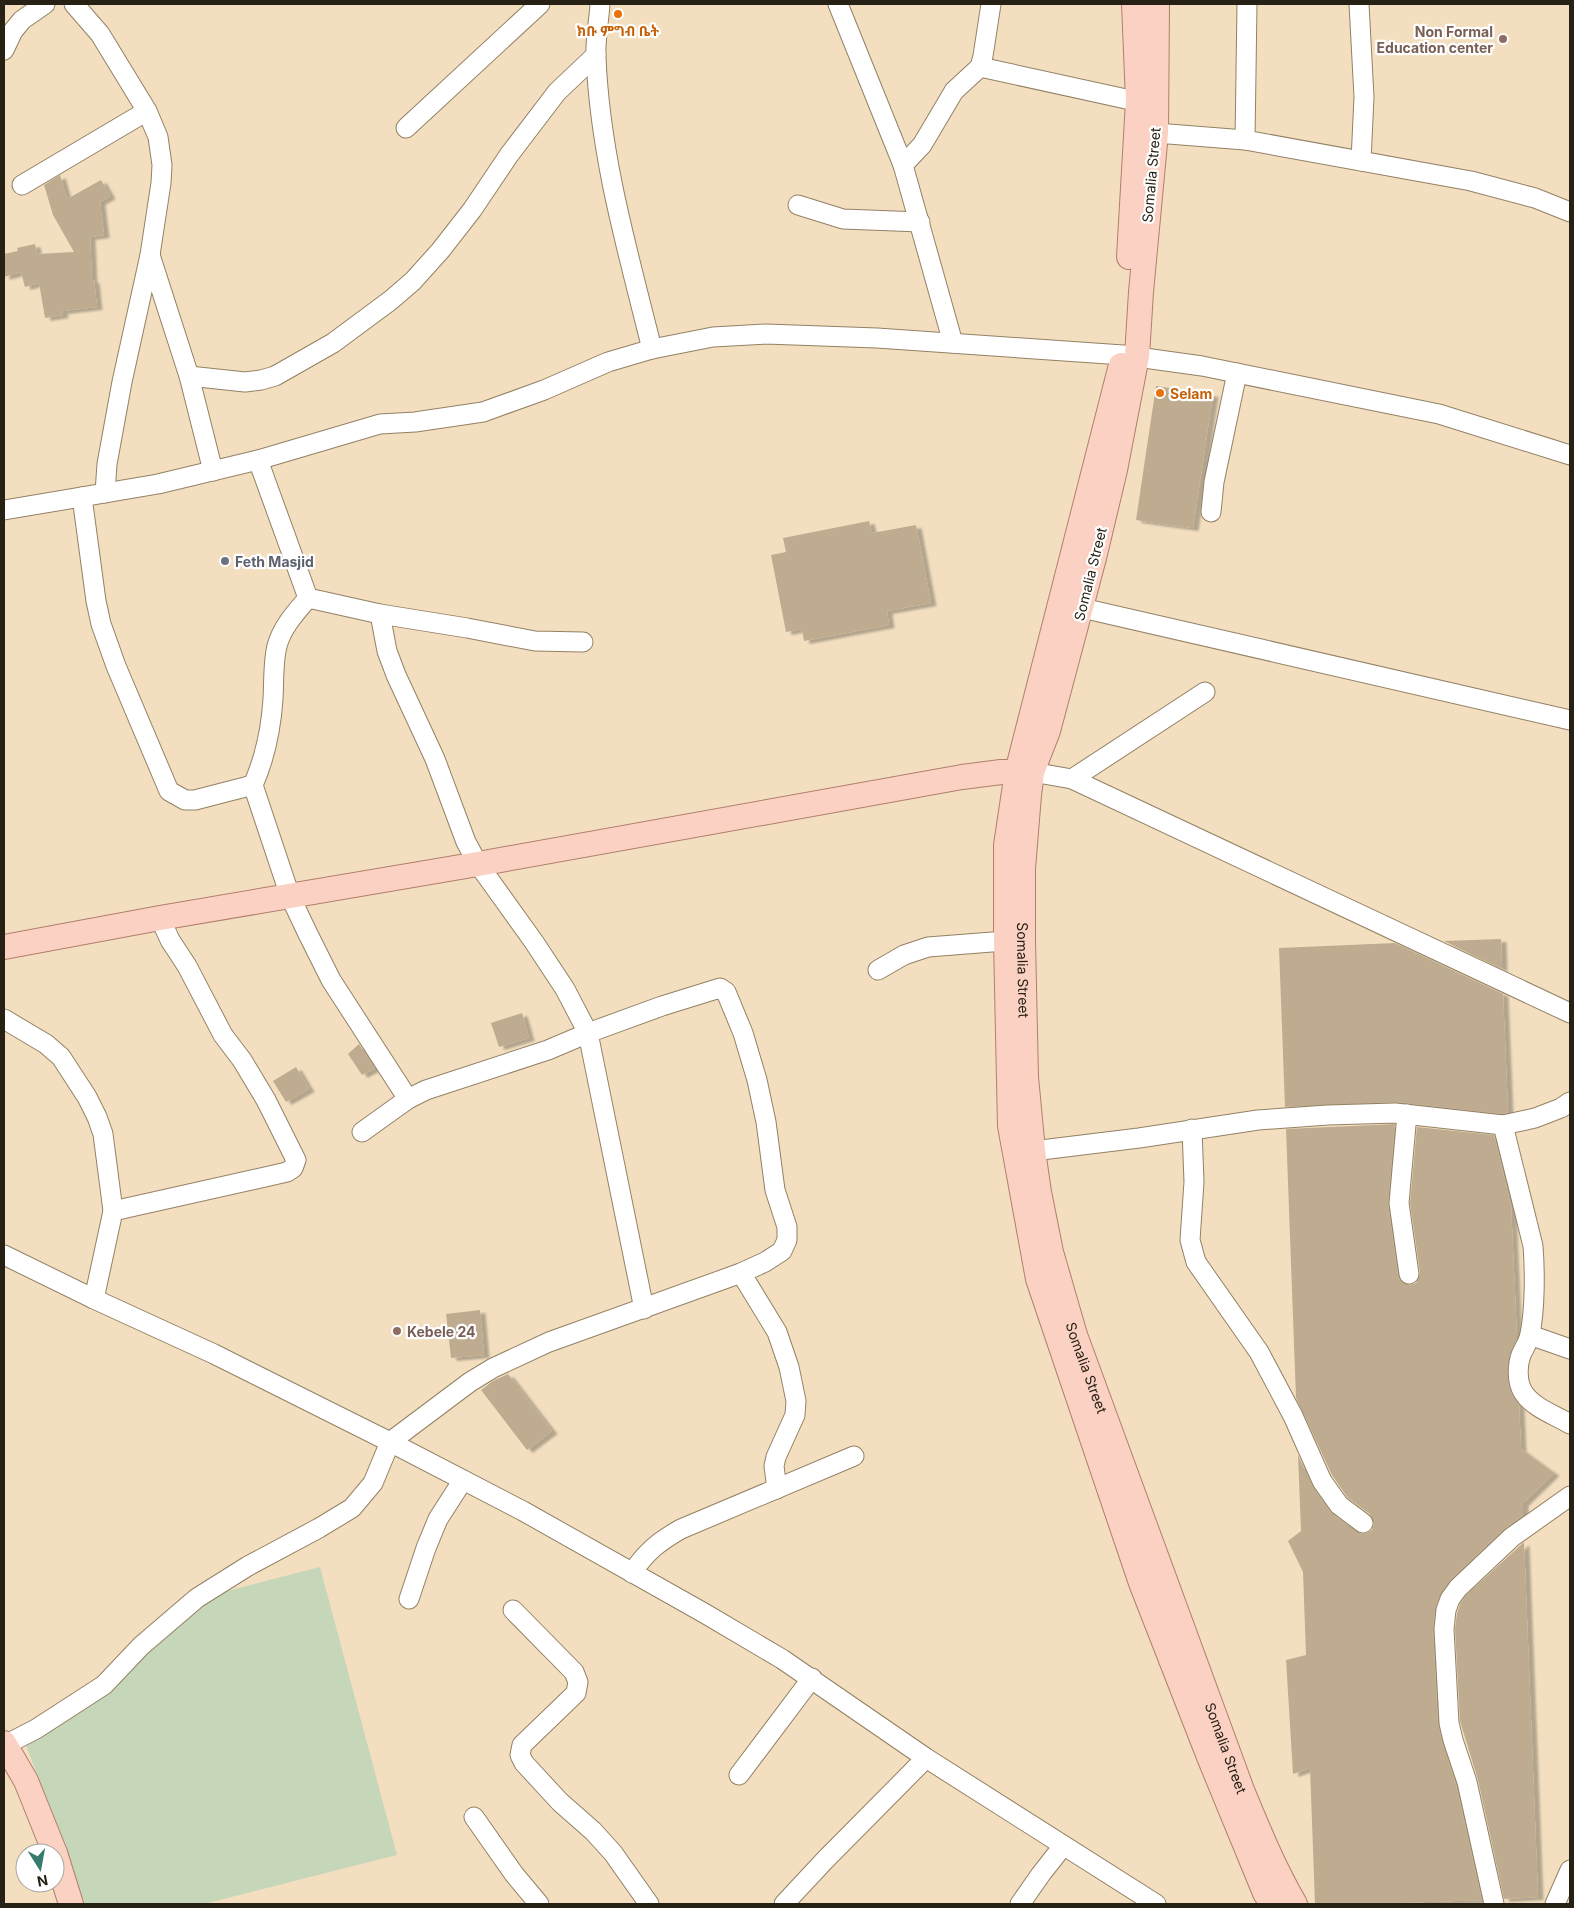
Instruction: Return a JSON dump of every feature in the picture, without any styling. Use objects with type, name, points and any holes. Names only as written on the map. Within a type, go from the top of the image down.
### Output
[{"type":"main road","points":[[4,947],[943,780],[1025,772],[1130,356],[1147,103],[1134,4]]},
{"type":"main road","name":"Somalia Street","points":[[1157,4],[1147,103],[1156,133],[1141,292],[1130,356],[1115,470],[1082,608],[1048,731],[1025,772],[1024,860],[1014,940],[1033,1151],[1039,1192],[1051,1252],[1075,1335],[1242,1790],[1260,1834],[1295,1904]]},
{"type":"main road","points":[[1014,940],[1010,1126],[1038,1279],[1141,1583],[1209,1757],[1265,1894],[1272,1904]]},
{"type":"main road","points":[[4,1744],[26,1781],[51,1843]]},
{"type":"main road","points":[[65,1885],[71,1904]]},
{"type":"street","points":[[4,50],[22,20],[45,4]]},
{"type":"street","points":[[74,4],[100,34],[147,112],[158,137],[162,165],[162,183],[150,255],[112,434],[105,475],[105,493]]},
{"type":"street","points":[[406,128],[540,4]]},
{"type":"street","points":[[600,4],[596,55],[603,124],[613,191],[652,348]]},
{"type":"street","points":[[838,4],[903,165],[953,343]]},
{"type":"street","points":[[903,165],[922,145],[954,91],[980,67],[991,4]]},
{"type":"street","points":[[1244,140],[1247,4]]},
{"type":"street","points":[[1359,4],[1364,97],[1361,161]]},
{"type":"street","points":[[190,376],[245,382],[275,376],[333,343],[391,300],[417,276],[472,210],[509,155],[557,92],[596,55]]},
{"type":"street","points":[[980,67],[1147,103]]},
{"type":"street","points":[[22,185],[147,112]]},
{"type":"street","points":[[1156,133],[1244,140],[1471,181],[1535,198],[1570,212]]},
{"type":"street","points":[[798,205],[843,218],[920,222]]},
{"type":"street","points":[[150,255],[190,376],[213,471]]},
{"type":"street","points":[[4,510],[158,484],[258,460],[372,426],[415,422],[491,410],[544,390],[608,362],[652,348],[714,337],[766,334],[953,343],[1130,356],[1202,366],[1438,414],[1570,455]]},
{"type":"street","points":[[1211,512],[1214,482],[1237,373]]},
{"type":"street","points":[[258,460],[308,598]]},
{"type":"street","points":[[82,497],[96,601],[101,624],[116,666],[169,791],[185,800],[195,800],[253,785]]},
{"type":"street","points":[[308,598],[380,614],[536,641],[583,642]]},
{"type":"street","points":[[308,598],[289,621],[277,647],[272,709],[267,742],[261,767],[253,785],[290,896],[332,980],[408,1099]]},
{"type":"street","points":[[1082,608],[1570,720]]},
{"type":"street","points":[[380,614],[387,651],[396,675],[434,759],[466,842],[478,864],[565,988],[588,1033],[644,1309]]},
{"type":"street","points":[[1072,779],[1205,692]]},
{"type":"street","points":[[1025,772],[1072,779],[1297,886],[1570,1012]]},
{"type":"street","points":[[112,1211],[287,1172],[293,1168],[296,1160],[266,1100],[242,1060],[223,1035],[170,940],[160,918]]},
{"type":"street","points":[[878,970],[917,949],[943,945],[1014,940]]},
{"type":"street","points":[[4,1744],[36,1728],[104,1685],[141,1646],[197,1598],[248,1566],[352,1508],[373,1483],[390,1442],[493,1368],[550,1342],[741,1273],[766,1262],[782,1251],[786,1245],[788,1234],[775,1190],[766,1122],[757,1080],[743,1033],[725,990],[716,988],[588,1033],[548,1050],[426,1090],[408,1099],[362,1132]]},
{"type":"street","points":[[4,1019],[46,1044],[61,1057],[88,1097],[103,1134],[112,1211],[94,1300]]},
{"type":"street","points":[[1033,1151],[1258,1120],[1362,1114],[1407,1114],[1503,1125],[1535,1118],[1561,1108],[1570,1102]]},
{"type":"street","points":[[1407,1114],[1399,1203],[1409,1274]]},
{"type":"street","points":[[1503,1125],[1532,1246],[1534,1262],[1530,1336],[1520,1356],[1519,1382],[1522,1391],[1537,1405],[1570,1424]]},
{"type":"street","points":[[1192,1129],[1194,1182],[1190,1240],[1196,1262],[1259,1352],[1292,1416],[1322,1481],[1339,1505],[1363,1523]]},
{"type":"street","points":[[4,1255],[94,1300],[214,1354],[390,1442],[523,1511],[738,1632],[812,1678],[926,1758],[1156,1904]]},
{"type":"street","points":[[741,1273],[777,1332],[796,1401],[796,1415],[776,1457],[774,1466],[777,1489]]},
{"type":"street","points":[[1530,1336],[1570,1349]]},
{"type":"street","points":[[632,1574],[645,1554],[665,1538],[714,1515],[854,1456]]},
{"type":"street","points":[[409,1599],[438,1519],[463,1480]]},
{"type":"street","points":[[1494,1904],[1467,1782],[1458,1758],[1449,1723],[1444,1629],[1446,1610],[1450,1599],[1458,1588],[1512,1537],[1570,1496]]},
{"type":"street","points":[[513,1610],[574,1672],[578,1682],[576,1693],[522,1745],[520,1750],[521,1760],[560,1802],[593,1831],[613,1853],[649,1904]]},
{"type":"street","points":[[739,1775],[812,1678]]},
{"type":"street","points":[[784,1904],[926,1758]]},
{"type":"street","points":[[474,1817],[514,1874],[539,1904]]},
{"type":"street","points":[[1020,1904],[1040,1874],[1063,1846]]},
{"type":"street","points":[[1555,1904],[1570,1870]]},
{"type":"green space","points":[[320,1567],[397,1855],[204,1904],[85,1904],[65,1850],[65,1843],[62,1843],[20,1729],[114,1685],[200,1598]]},
{"type":"building","points":[[60,175],[67,199],[101,180],[110,196],[100,202],[104,235],[90,237],[92,281],[94,280],[97,307],[62,311],[63,315],[45,318],[39,283],[25,287],[21,272],[4,277],[4,254],[18,251],[17,248],[35,244],[37,254],[74,252],[53,215],[44,185]]},
{"type":"building","points":[[1156,386],[1213,394],[1193,528],[1136,520]]},
{"type":"building","points":[[869,521],[872,533],[916,525],[931,603],[887,611],[889,625],[804,641],[802,629],[786,632],[771,555],[786,552],[783,538]]},
{"type":"building","points":[[1501,939],[1502,969],[1444,941]]},
{"type":"building","points":[[1395,943],[1503,994],[1508,1112],[1502,1114],[1395,1102],[1285,1107],[1279,948]]},
{"type":"building","points":[[522,1013],[529,1038],[499,1047],[491,1023]]},
{"type":"building","points":[[359,1044],[375,1068],[362,1075],[348,1054]]},
{"type":"building","points":[[296,1067],[309,1089],[286,1102],[273,1081]]},
{"type":"building","points":[[1395,1124],[1388,1204],[1398,1276],[1400,1281],[1410,1285],[1416,1283],[1420,1273],[1410,1203],[1417,1127],[1494,1135],[1511,1206],[1517,1339],[1509,1357],[1508,1381],[1511,1393],[1519,1405],[1521,1449],[1554,1473],[1523,1503],[1523,1515],[1504,1529],[1450,1580],[1441,1593],[1435,1609],[1433,1630],[1438,1725],[1456,1785],[1482,1900],[1315,1904],[1310,1768],[1293,1774],[1286,1660],[1306,1655],[1303,1572],[1288,1541],[1301,1531],[1298,1455],[1313,1487],[1332,1514],[1361,1534],[1372,1530],[1374,1524],[1370,1514],[1347,1497],[1332,1475],[1296,1398],[1286,1129]]},
{"type":"building","points":[[480,1310],[484,1355],[451,1358],[446,1314]]},
{"type":"building","points":[[508,1374],[552,1431],[527,1450],[481,1390],[493,1381]]},
{"type":"building","points":[[1524,1542],[1538,1897],[1504,1899],[1478,1780],[1460,1721],[1455,1629],[1457,1613],[1466,1595]]},
{"type":"place","name":"ክቡ ምግብ ቤት","points":[[618,14]]},
{"type":"place","name":"Non Formal Education center","points":[[1503,39]]},
{"type":"place","name":"Selam","points":[[1160,393]]},
{"type":"place","name":"Feth Masjid","points":[[225,561]]},
{"type":"place","name":"Kebele 24","points":[[397,1331]]}]
